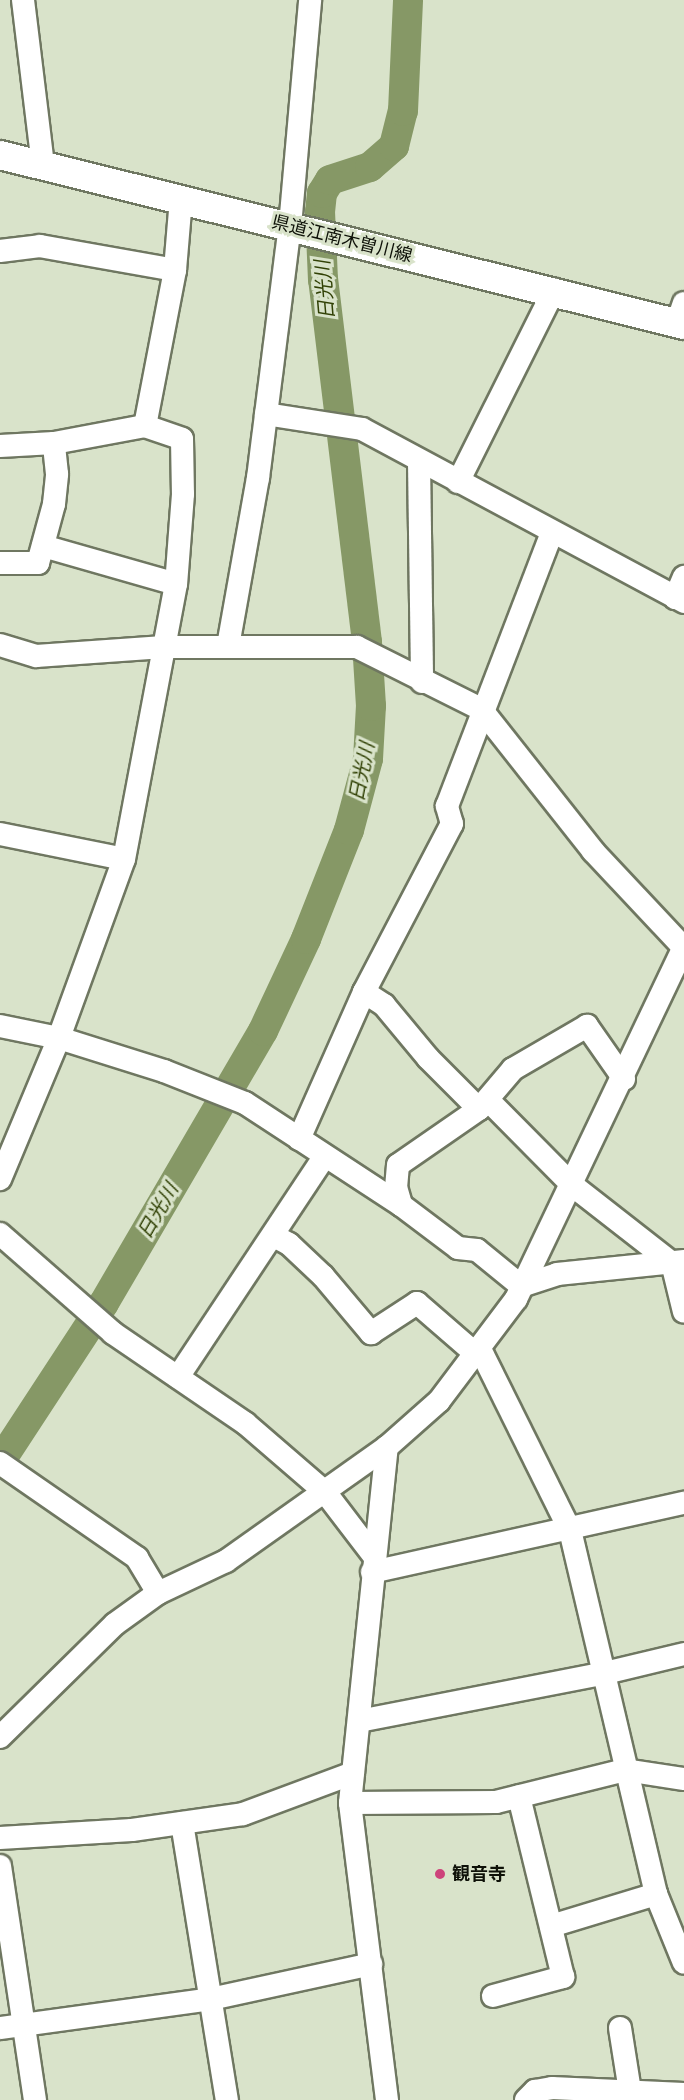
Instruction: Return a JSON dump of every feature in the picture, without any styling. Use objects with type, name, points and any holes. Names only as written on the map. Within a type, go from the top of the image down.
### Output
[{"type":"main road","name":"県道江南木曽川線","points":[[0,154],[554,290],[682,317]]},
{"type":"street","points":[[23,0],[43,165]]},
{"type":"street","points":[[228,646],[266,414],[309,231],[310,0]]},
{"type":"street","points":[[145,426],[175,270],[181,199]]},
{"type":"street","points":[[0,251],[40,246],[175,270]]},
{"type":"street","points":[[458,482],[554,290]]},
{"type":"street","points":[[266,414],[362,429],[680,600],[684,577]]},
{"type":"street","points":[[0,446],[54,443],[145,426],[182,439],[183,494],[176,584],[124,859],[59,1038],[0,1179]]},
{"type":"street","points":[[0,563],[38,563],[54,504],[57,474],[54,443]]},
{"type":"street","points":[[420,461],[422,682]]},
{"type":"street","points":[[299,1138],[364,992],[452,824],[447,806],[482,709],[552,533]]},
{"type":"street","points":[[43,546],[176,584]]},
{"type":"street","points":[[0,645],[36,656],[164,647],[357,647],[422,682],[482,709],[593,851],[684,947],[624,1079],[520,1286],[516,1299],[479,1353],[439,1401],[387,1447],[226,1561],[158,1593],[115,1624],[0,1737]]},
{"type":"street","points":[[0,834],[124,859]]},
{"type":"street","points":[[364,992],[384,1005],[428,1058],[484,1104],[572,1185],[678,1262],[684,1312]]},
{"type":"street","points":[[0,1026],[59,1038],[164,1071],[246,1104],[401,1205],[458,1248],[477,1250],[520,1286]]},
{"type":"street","points":[[401,1205],[396,1187],[398,1165],[484,1104],[513,1069],[587,1026],[624,1079]]},
{"type":"street","points":[[178,1377],[274,1236],[325,1156]]},
{"type":"street","points":[[0,1234],[113,1333],[245,1423],[324,1492],[373,1564]]},
{"type":"street","points":[[274,1236],[289,1244],[323,1276],[371,1333],[417,1304],[479,1353],[570,1530],[656,1894],[684,1963]]},
{"type":"street","points":[[520,1286],[557,1274],[678,1262]]},
{"type":"street","points":[[387,1447],[373,1564],[350,1803],[387,2100]]},
{"type":"street","points":[[0,1463],[137,1558],[158,1593]]},
{"type":"street","points":[[373,1564],[570,1530],[684,1503]]},
{"type":"street","points":[[359,1721],[605,1673],[684,1654]]},
{"type":"street","points":[[350,1803],[496,1802],[625,1770],[684,1779]]},
{"type":"street","points":[[0,1838],[182,1823],[270,1807],[353,1773]]},
{"type":"street","points":[[493,1996],[563,1977],[519,1796]]},
{"type":"street","points":[[182,1823],[227,2100]]},
{"type":"street","points":[[0,1866],[35,2100]]},
{"type":"street","points":[[551,1926],[656,1894]]},
{"type":"street","points":[[0,2028],[211,1999],[371,1964]]},
{"type":"street","points":[[620,2028],[630,2091]]},
{"type":"street","points":[[526,2100],[535,2091],[552,2088],[684,2094]]},
{"type":"waterway","name":"日光川","points":[[0,1462],[104,1303],[263,1031],[306,939],[349,830],[368,759],[371,706],[367,642],[323,280],[320,212],[322,193],[330,180],[370,167],[394,146],[403,111],[408,0]]},
{"type":"place","name":"観音寺","points":[[440,1874]]}]
